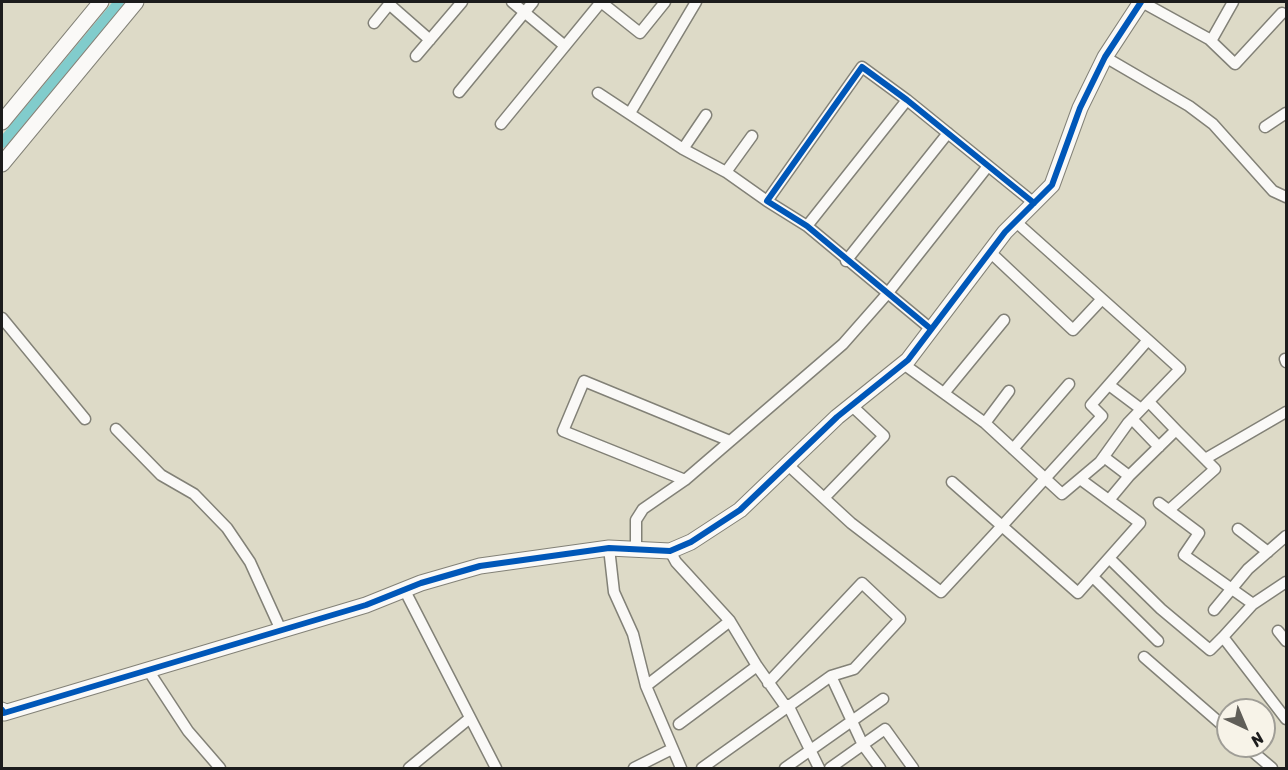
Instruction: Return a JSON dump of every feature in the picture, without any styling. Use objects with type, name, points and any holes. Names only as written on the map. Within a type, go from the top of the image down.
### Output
[{"type":"street","points":[[2,122],[101,2]]},
{"type":"street","points":[[2,164],[136,2]]},
{"type":"street","points":[[416,56],[462,2]]},
{"type":"street","points":[[512,2],[565,46]]},
{"type":"street","points":[[459,92],[533,2]]},
{"type":"street","points":[[501,124],[601,2],[640,33],[665,2]]},
{"type":"street","points":[[630,113],[696,2]]},
{"type":"street","points":[[2,710],[4,713],[280,628],[366,605],[404,589],[480,566],[609,548],[670,551],[691,542],[740,510],[851,405],[902,363],[931,329],[990,252],[1057,177],[1080,108],[1105,57],[1142,2],[1210,41],[1235,64],[1285,13]]},
{"type":"street","points":[[1210,41],[1233,2]]},
{"type":"street","points":[[374,23],[390,3],[430,40]]},
{"type":"street","points":[[1105,57],[1189,106],[1213,124],[1261,174],[1273,191],[1287,197]]},
{"type":"street","points":[[767,201],[862,67],[907,99],[1034,203]]},
{"type":"street","points":[[598,93],[683,149],[726,172],[807,226],[846,261],[931,329]]},
{"type":"street","points":[[807,226],[907,99]]},
{"type":"street","points":[[1265,127],[1287,113]]},
{"type":"street","points":[[683,149],[706,115]]},
{"type":"street","points":[[846,261],[948,133]]},
{"type":"street","points":[[726,172],[752,136]]},
{"type":"street","points":[[636,549],[636,520],[643,509],[685,480],[843,344],[887,294],[988,166]]},
{"type":"street","points":[[902,363],[985,423],[1062,494],[1104,457],[1132,419],[1180,369],[1016,222]]},
{"type":"street","points":[[990,252],[1073,330],[1102,299]]},
{"type":"street","points":[[2,318],[85,419]]},
{"type":"street","points":[[944,393],[1004,320]]},
{"type":"street","points":[[788,465],[851,523],[941,592],[1102,416],[1090,405],[1148,340]]},
{"type":"street","points":[[685,480],[563,431],[584,381],[730,441]]},
{"type":"street","points":[[1013,449],[1070,384]]},
{"type":"street","points":[[1109,385],[1145,406],[1176,430],[1215,469],[1169,510]]},
{"type":"street","points":[[985,423],[1009,391]]},
{"type":"street","points":[[824,498],[884,436],[851,405]]},
{"type":"street","points":[[1205,459],[1287,412]]},
{"type":"street","points":[[1132,419],[1159,447]]},
{"type":"street","points":[[116,429],[161,475],[194,494],[227,528],[250,562],[280,628]]},
{"type":"street","points":[[1109,500],[1129,476],[1176,430]]},
{"type":"street","points":[[1104,457],[1129,476]]},
{"type":"street","points":[[952,482],[1078,594],[1140,523],[1080,479]]},
{"type":"street","points":[[1159,503],[1199,533],[1184,555],[1253,604]]},
{"type":"street","points":[[1238,529],[1268,552]]},
{"type":"street","points":[[1214,610],[1233,590],[1248,569],[1287,536]]},
{"type":"street","points":[[609,548],[615,592],[633,634],[646,686],[681,768]]},
{"type":"street","points":[[670,551],[676,562],[730,621],[768,683],[787,706],[819,768]]},
{"type":"street","points":[[1109,558],[1161,609],[1210,650],[1253,604],[1287,582]]},
{"type":"street","points":[[1093,577],[1158,641]]},
{"type":"street","points":[[702,768],[831,676],[854,669],[900,619],[862,583],[768,683]]},
{"type":"street","points":[[404,589],[495,768]]},
{"type":"street","points":[[646,686],[730,621]]},
{"type":"street","points":[[1278,631],[1287,641]]},
{"type":"street","points":[[1223,637],[1287,719]]},
{"type":"street","points":[[1144,657],[1216,720]]},
{"type":"street","points":[[679,724],[757,666]]},
{"type":"street","points":[[148,670],[189,731],[220,768]]},
{"type":"street","points":[[831,676],[863,745],[880,768]]},
{"type":"street","points":[[785,768],[883,699]]},
{"type":"street","points":[[410,768],[470,718]]},
{"type":"street","points":[[830,768],[885,729],[913,768]]},
{"type":"street","points":[[634,768],[672,749]]},
{"type":"street","points":[[1260,758],[1272,768]]},
{"type":"waterway","points":[[2,143],[119,2]]},
{"type":"cycle path","points":[[2,710],[4,713],[366,605],[421,583],[480,566],[609,548],[670,551],[691,542],[740,510],[837,417],[908,360],[1005,232],[1052,185],[1080,108],[1105,57],[1141,2]]},
{"type":"cycle path","points":[[931,329],[807,226],[767,201],[862,67],[907,100],[1034,203]]}]
